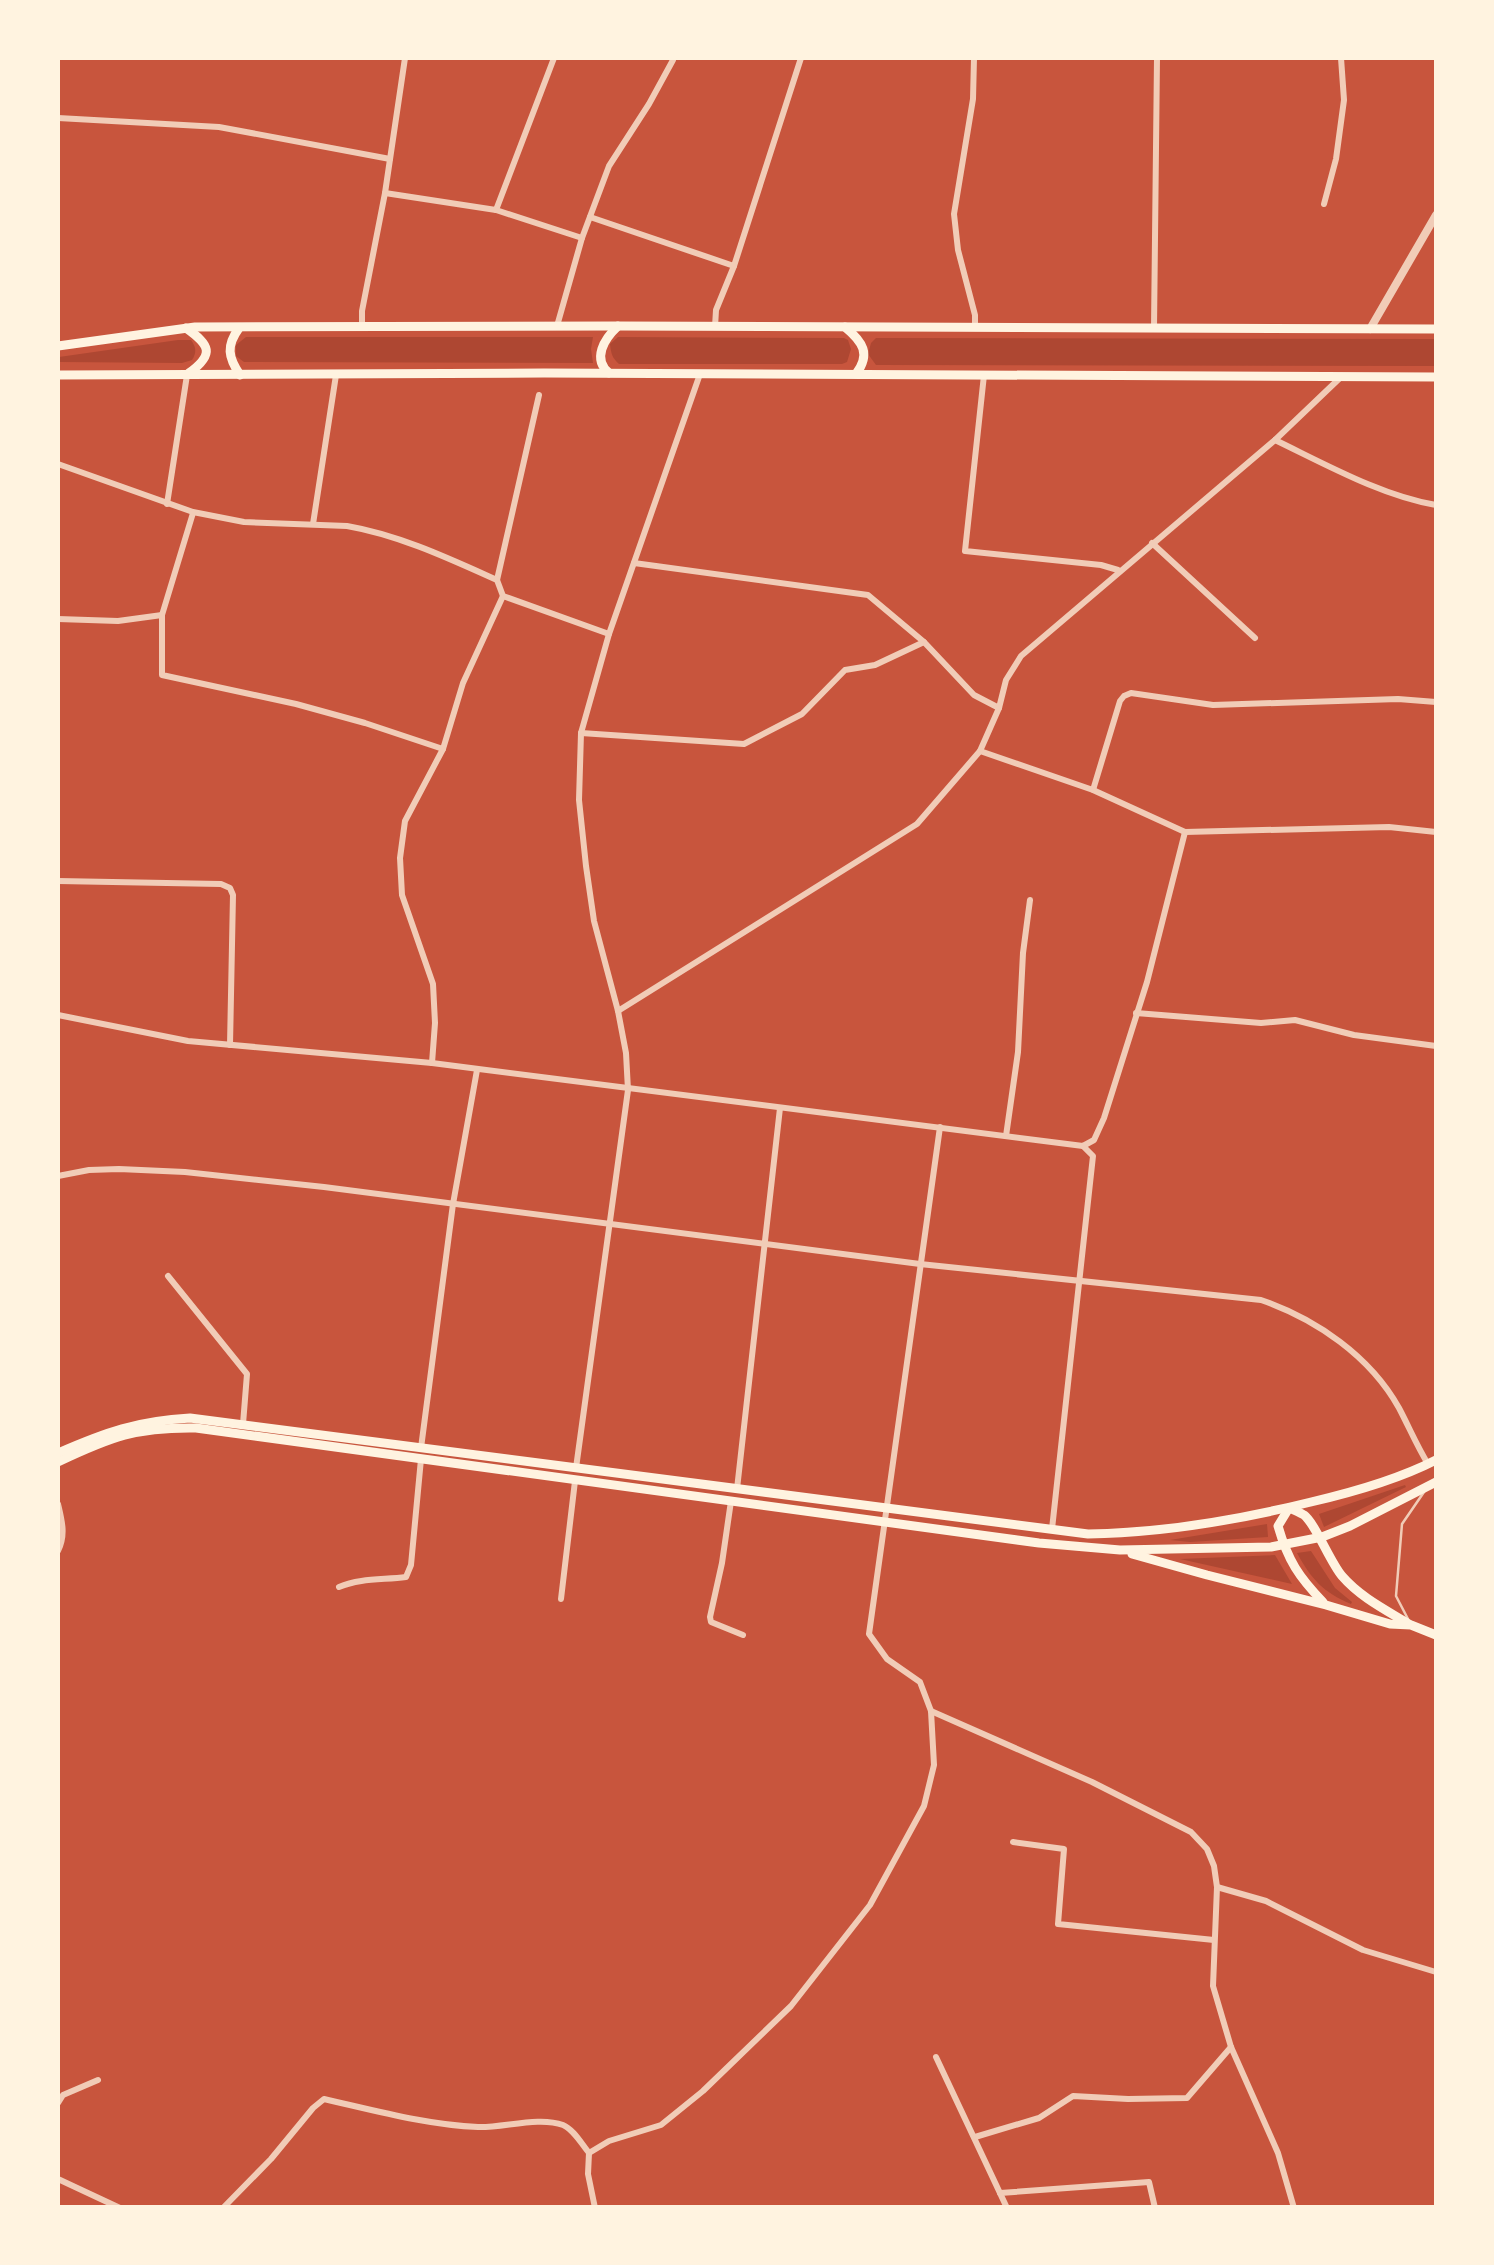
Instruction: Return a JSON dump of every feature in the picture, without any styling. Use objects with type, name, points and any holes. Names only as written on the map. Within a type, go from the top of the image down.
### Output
[{"type":"main road","points":[[610,373],[601,364],[601,352],[606,338],[618,326]]},
{"type":"main road","points":[[58,346],[186,328],[1436,329]]},
{"type":"main road","points":[[186,328],[201,338],[207,355],[187,375]]},
{"type":"main road","points":[[239,328],[229,348],[230,359],[240,375]]},
{"type":"main road","points":[[845,328],[860,339],[864,352],[856,374]]},
{"type":"main road","points":[[58,375],[1436,376]]},
{"type":"main road","points":[[58,1453],[105,1432],[190,1418],[575,1481],[730,1501],[1088,1534],[1180,1528],[1289,1508],[1354,1491],[1432,1462]]},
{"type":"main road","points":[[58,1462],[102,1441],[133,1432],[196,1428],[576,1468],[737,1490],[1039,1542],[1120,1550],[1283,1546],[1350,1526],[1432,1484]]},
{"type":"main road","points":[[1289,1508],[1307,1516],[1339,1573],[1351,1585],[1380,1607],[1436,1635]]},
{"type":"main road","points":[[1289,1508],[1278,1526],[1286,1554],[1301,1579],[1326,1605]]},
{"type":"main road","points":[[1120,1550],[1390,1624],[1411,1625]]},
{"type":"street","points":[[362,327],[405,58]]},
{"type":"street","points":[[496,210],[554,58]]},
{"type":"street","points":[[715,327],[716,310],[801,58]]},
{"type":"street","points":[[974,58],[973,99],[954,214],[976,328]]},
{"type":"street","points":[[1154,328],[1156,58]]},
{"type":"street","points":[[1324,204],[1336,159],[1344,100],[1341,58]]},
{"type":"street","points":[[557,326],[582,238],[609,166],[650,104],[673,60]]},
{"type":"street","points":[[58,118],[219,127],[390,158]]},
{"type":"street","points":[[385,192],[496,210],[582,238]]},
{"type":"street","points":[[1370,329],[1436,215]]},
{"type":"street","points":[[590,216],[734,266]]},
{"type":"street","points":[[576,1468],[628,1090],[626,1053],[594,921],[586,866],[579,800],[581,734],[609,634],[700,374]]},
{"type":"street","points":[[167,504],[187,375]]},
{"type":"street","points":[[313,524],[336,375]]},
{"type":"street","points":[[984,376],[965,552],[1100,564],[1120,571]]},
{"type":"street","points":[[618,1011],[918,824],[980,751],[999,708],[1006,680],[1020,656],[1276,440],[1342,376]]},
{"type":"street","points":[[432,1063],[432,984],[402,895],[404,821],[443,748],[463,683],[503,596],[497,580],[539,394]]},
{"type":"street","points":[[1276,440],[1340,472],[1418,502],[1436,505]]},
{"type":"street","points":[[58,464],[193,512],[244,522],[363,529],[428,549],[497,580]]},
{"type":"street","points":[[193,512],[162,615],[160,672],[365,722],[443,748]]},
{"type":"street","points":[[1152,543],[1255,638]]},
{"type":"street","points":[[634,563],[868,596],[924,642],[974,695],[999,708]]},
{"type":"street","points":[[503,596],[609,634]]},
{"type":"street","points":[[58,619],[118,621],[162,615]]},
{"type":"street","points":[[581,734],[744,744],[802,714],[845,670],[875,665],[924,642]]},
{"type":"street","points":[[1093,790],[1120,701],[1131,693],[1213,705],[1436,702]]},
{"type":"street","points":[[980,751],[1093,790],[1186,832],[1388,827],[1436,832]]},
{"type":"street","points":[[58,1015],[188,1041],[432,1063],[1084,1146],[1094,1140],[1104,1118],[1186,832]]},
{"type":"street","points":[[58,881],[220,884],[230,888],[230,1045]]},
{"type":"street","points":[[1006,1136],[1018,1052],[1030,900]]},
{"type":"street","points":[[1136,1013],[1261,1023],[1295,1020],[1354,1035],[1436,1046]]},
{"type":"street","points":[[339,1587],[354,1580],[406,1577],[411,1566],[453,1204],[476,1070]]},
{"type":"street","points":[[737,1490],[780,1108]]},
{"type":"street","points":[[589,2153],[608,2141],[661,2125],[703,2091],[791,2006],[870,1904],[924,1806],[934,1765],[931,1711],[920,1682],[887,1659],[870,1634],[940,1127]]},
{"type":"street","points":[[1052,1530],[1093,1156],[1084,1146]]},
{"type":"street","points":[[58,1176],[119,1169],[186,1172],[920,1264],[1261,1300],[1292,1311],[1363,1360],[1432,1462]]},
{"type":"street","points":[[168,1276],[248,1374],[242,1424]]},
{"type":"street","points":[[561,1599],[575,1481]]},
{"type":"street","points":[[730,1501],[710,1617],[717,1626],[743,1634]]},
{"type":"street","points":[[58,1504],[63,1525],[58,1551]]},
{"type":"street","points":[[931,1711],[1092,1782],[1191,1832],[1208,1849],[1218,1887],[1213,1986],[1231,2047],[1278,2154],[1294,2208]]},
{"type":"street","points":[[1013,1842],[1064,1849],[1058,1924],[1214,1940]]},
{"type":"street","points":[[1218,1887],[1266,1901],[1363,1950],[1436,1972]]},
{"type":"street","points":[[975,2137],[1039,2118],[1073,2096],[1188,2098],[1231,2047]]},
{"type":"street","points":[[936,2057],[1004,2207]]},
{"type":"street","points":[[58,2103],[63,2095],[98,2080]]},
{"type":"street","points":[[223,2208],[324,2100],[476,2127],[548,2121],[568,2126],[589,2153],[588,2174],[595,2208]]},
{"type":"street","points":[[58,2178],[120,2208]]},
{"type":"street","points":[[1000,2192],[1149,2182],[1155,2208]]},
{"type":"lane","points":[[1411,1625],[1396,1596],[1402,1524],[1432,1484]]},
{"type":"shaded area","points":[[246,337],[593,337],[593,363],[244,362],[236,356],[236,345]]},
{"type":"shaded area","points":[[618,337],[844,338],[851,349],[847,362],[842,364],[619,364],[610,344]]},
{"type":"shaded area","points":[[876,338],[1436,339],[1436,366],[876,365],[868,354]]},
{"type":"shaded area","points":[[191,340],[195,350],[192,360],[60,362],[59,357]]},
{"type":"shaded area","points":[[1406,1487],[1324,1527],[1319,1514]]},
{"type":"shaded area","points":[[1267,1524],[1268,1537],[1170,1540]]},
{"type":"shaded area","points":[[1311,1551],[1335,1588],[1351,1604],[1326,1590],[1308,1571],[1297,1553]]},
{"type":"shaded area","points":[[1275,1555],[1292,1584],[1180,1559]]}]
